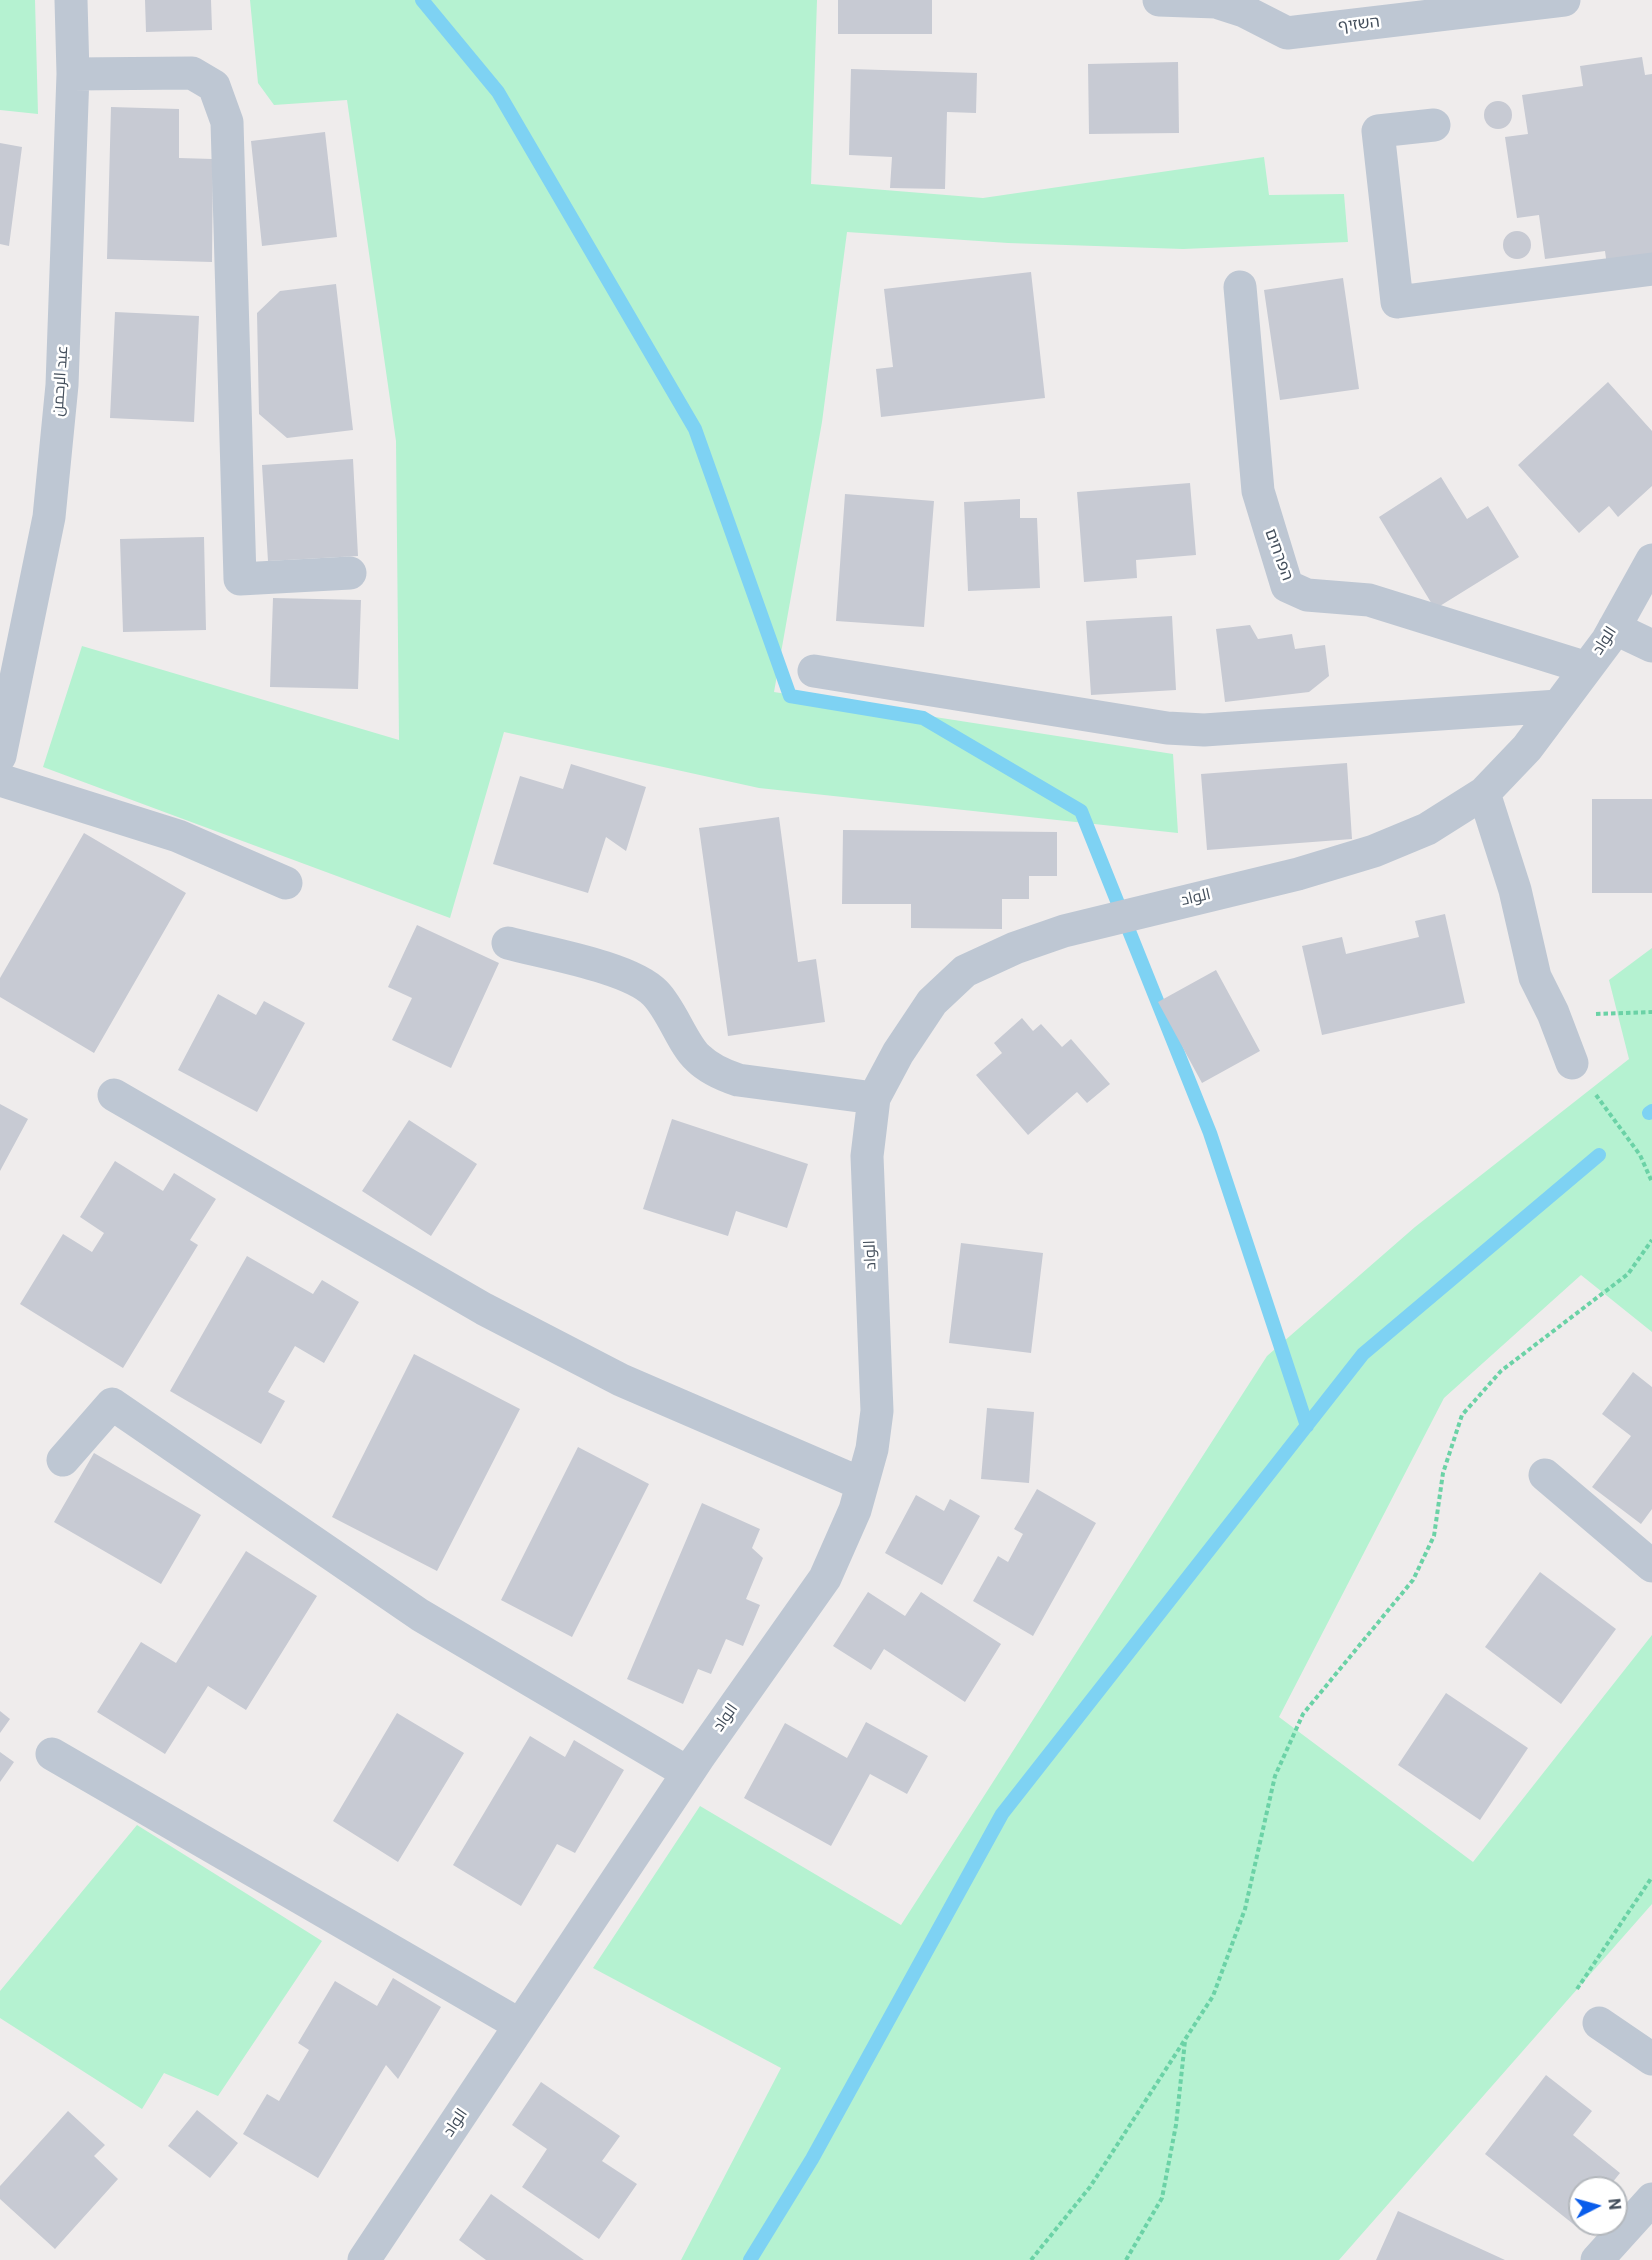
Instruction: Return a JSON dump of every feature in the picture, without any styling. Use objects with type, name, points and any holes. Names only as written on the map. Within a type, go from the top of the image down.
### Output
[{"type":"street","name":"عبد الرحمن","points":[[0,756],[49,517],[62,385],[73,74],[70,0]]},
{"type":"street","name":"השזיף","points":[[1159,0],[1216,2],[1244,11],[1287,33],[1564,0]]},
{"type":"street","points":[[73,74],[192,73],[214,86],[227,122],[240,579],[350,573]]},
{"type":"street","points":[[1434,125],[1378,131],[1397,302],[1652,269]]},
{"type":"street","name":"הפרחים","points":[[1240,287],[1258,492],[1287,585],[1307,595],[1369,600],[1587,668]]},
{"type":"street","name":"الواد","points":[[364,2260],[688,1773],[825,1578],[855,1510],[872,1449],[877,1411],[867,1156],[874,1098],[898,1053],[933,1002],[965,971],[1015,948],[1064,930],[1298,874],[1374,851],[1427,829],[1484,793],[1527,748],[1614,628],[1652,560]]},
{"type":"street","points":[[1614,628],[1652,645]]},
{"type":"street","points":[[814,671],[1167,728],[1204,730],[1558,706]]},
{"type":"street","points":[[0,780],[178,836],[286,883]]},
{"type":"street","points":[[1484,793],[1515,890],[1535,977],[1553,1013],[1572,1063]]},
{"type":"street","points":[[508,943],[624,974],[654,992],[677,1022],[696,1057],[718,1073],[738,1080],[874,1098]]},
{"type":"street","points":[[114,1095],[474,1303],[621,1380],[862,1485]]},
{"type":"street","points":[[63,1460],[112,1404],[420,1615],[688,1773]]},
{"type":"street","points":[[1545,1474],[1652,1566]]},
{"type":"street","points":[[52,1754],[520,2025]]},
{"type":"street","points":[[1599,2023],[1652,2059]]},
{"type":"street","points":[[1597,2260],[1652,2199]]},
{"type":"path","points":[[1553,1013],[1652,1012]]},
{"type":"path","points":[[1572,1063],[1640,1155],[1652,1182]]},
{"type":"path","points":[[1031,2260],[1090,2187],[1213,1996],[1245,1909],[1275,1776],[1303,1714],[1413,1580],[1434,1536],[1443,1473],[1462,1414],[1501,1371],[1628,1274],[1652,1240]]},
{"type":"path","points":[[1599,2023],[1566,2006],[1652,1878]]},
{"type":"path","points":[[1126,2260],[1162,2198],[1176,2126],[1185,2041]]},
{"type":"green space","points":[[0,0],[35,0],[38,114],[0,110]]},
{"type":"green space","points":[[250,0],[817,0],[811,184],[983,198],[1264,157],[1269,195],[1344,194],[1348,242],[1183,249],[1008,243],[847,232],[822,422],[774,692],[1173,754],[1178,833],[759,788],[504,732],[450,918],[43,767],[82,646],[399,740],[396,441],[347,100],[274,105],[258,83]]},
{"type":"green space","points":[[1652,948],[1652,1332],[1581,1275],[1444,1398],[1279,1717],[1473,1862],[1652,1635],[1652,1904],[1339,2260],[681,2260],[781,2068],[593,1968],[700,1806],[901,1925],[1267,1356],[1415,1227],[1629,1059],[1609,980]]},
{"type":"green space","points":[[137,1825],[322,1941],[218,2096],[164,2073],[142,2109],[0,2018],[0,1991]]},
{"type":"building","points":[[145,0],[211,0],[212,30],[146,32]]},
{"type":"building","points":[[838,0],[932,0],[932,34],[838,34]]},
{"type":"building","points":[[1642,57],[1645,75],[1652,74],[1652,260],[1607,266],[1605,251],[1545,259],[1539,215],[1517,218],[1505,137],[1528,134],[1522,95],[1583,86],[1580,66]]},
{"type":"building","points":[[1178,62],[1179,133],[1089,134],[1088,64]]},
{"type":"building","points":[[851,69],[977,73],[976,113],[947,112],[945,189],[890,188],[892,157],[849,155]]},
{"type":"building","points":[[1498,101],[1508,105],[1512,115],[1508,125],[1498,129],[1488,125],[1484,115],[1488,105]]},
{"type":"building","points":[[111,107],[179,109],[179,158],[213,159],[212,262],[107,259]]},
{"type":"building","points":[[325,132],[337,237],[262,246],[251,141]]},
{"type":"building","points":[[0,143],[22,147],[9,246],[0,244]]},
{"type":"building","points":[[1517,231],[1527,235],[1531,245],[1527,255],[1517,259],[1507,255],[1503,245],[1507,235]]},
{"type":"building","points":[[1031,272],[1045,398],[881,417],[876,369],[893,367],[884,289]]},
{"type":"building","points":[[1343,278],[1359,389],[1280,400],[1264,290]]},
{"type":"building","points":[[336,284],[353,430],[287,438],[259,414],[257,313],[280,291]]},
{"type":"building","points":[[115,312],[199,316],[194,422],[110,418]]},
{"type":"building","points":[[1608,382],[1652,431],[1652,486],[1618,517],[1609,506],[1579,533],[1518,465]]},
{"type":"building","points":[[353,459],[358,556],[268,561],[262,465]]},
{"type":"building","points":[[1441,477],[1467,519],[1488,506],[1519,557],[1435,609],[1379,517]]},
{"type":"building","points":[[1190,483],[1196,555],[1136,560],[1137,578],[1084,582],[1077,492]]},
{"type":"building","points":[[845,494],[934,501],[924,627],[836,621]]},
{"type":"building","points":[[1020,499],[1020,518],[1037,518],[1040,588],[968,591],[964,502]]},
{"type":"building","points":[[204,537],[206,630],[123,632],[120,539]]},
{"type":"building","points":[[273,598],[361,600],[358,689],[270,687]]},
{"type":"building","points":[[1172,616],[1176,690],[1091,695],[1086,621]]},
{"type":"building","points":[[1250,625],[1258,639],[1292,634],[1295,649],[1325,645],[1329,676],[1309,692],[1225,702],[1216,629]]},
{"type":"building","points":[[1347,763],[1352,839],[1207,850],[1201,774]]},
{"type":"building","points":[[571,764],[646,787],[626,851],[606,837],[588,893],[493,864],[520,776],[563,789]]},
{"type":"building","points":[[1592,799],[1652,799],[1652,893],[1592,893]]},
{"type":"building","points":[[779,817],[798,962],[816,959],[825,1022],[728,1036],[699,828]]},
{"type":"building","points":[[843,830],[1057,832],[1057,876],[1029,876],[1029,899],[1002,899],[1002,929],[911,928],[911,904],[842,904]]},
{"type":"building","points":[[84,833],[186,893],[94,1053],[0,997],[0,978]]},
{"type":"building","points":[[1445,914],[1465,1003],[1322,1035],[1302,946],[1342,937],[1346,954],[1419,937],[1415,921]]},
{"type":"building","points":[[417,925],[499,963],[451,1068],[392,1040],[412,998],[388,987]]},
{"type":"building","points":[[1216,970],[1260,1051],[1202,1083],[1158,1002]]},
{"type":"building","points":[[218,994],[256,1015],[264,1001],[305,1023],[257,1112],[178,1070]]},
{"type":"building","points":[[1022,1018],[1033,1031],[1041,1024],[1062,1047],[1071,1039],[1110,1084],[1087,1103],[1077,1092],[1028,1135],[976,1075],[1002,1053],[994,1043]]},
{"type":"building","points":[[0,1104],[28,1119],[0,1171]]},
{"type":"building","points":[[672,1119],[808,1164],[787,1228],[736,1211],[728,1236],[643,1209]]},
{"type":"building","points":[[409,1120],[477,1164],[431,1236],[362,1191]]},
{"type":"building","points":[[115,1161],[163,1191],[174,1173],[216,1199],[190,1240],[198,1245],[123,1368],[20,1304],[63,1234],[92,1252],[104,1233],[80,1217]]},
{"type":"building","points":[[961,1243],[1043,1253],[1031,1353],[949,1343]]},
{"type":"building","points":[[247,1256],[313,1294],[322,1280],[359,1302],[324,1363],[295,1346],[268,1392],[285,1401],[261,1444],[170,1391]]},
{"type":"building","points":[[414,1354],[520,1409],[437,1571],[332,1517]]},
{"type":"building","points":[[1633,1372],[1652,1387],[1652,1509],[1641,1524],[1592,1487],[1631,1436],[1602,1414]]},
{"type":"building","points":[[987,1408],[1034,1412],[1029,1483],[981,1479]]},
{"type":"building","points":[[578,1447],[649,1484],[572,1637],[501,1600]]},
{"type":"building","points":[[94,1453],[201,1515],[161,1584],[54,1522]]},
{"type":"building","points":[[1037,1489],[1096,1523],[1033,1636],[973,1601],[998,1556],[1008,1562],[1023,1534],[1014,1529]]},
{"type":"building","points":[[916,1495],[944,1511],[950,1499],[980,1516],[942,1585],[885,1553]]},
{"type":"building","points":[[702,1503],[760,1529],[752,1548],[763,1558],[746,1599],[760,1605],[743,1646],[726,1639],[711,1674],[698,1669],[683,1704],[627,1679]]},
{"type":"building","points":[[246,1551],[317,1596],[246,1710],[208,1686],[165,1754],[97,1712],[141,1642],[176,1663]]},
{"type":"building","points":[[1540,1572],[1616,1629],[1561,1704],[1485,1647]]},
{"type":"building","points":[[868,1592],[905,1616],[921,1592],[1001,1644],[965,1702],[884,1649],[871,1670],[833,1646]]},
{"type":"building","points":[[1446,1693],[1528,1748],[1480,1820],[1398,1765]]},
{"type":"building","points":[[0,1711],[10,1719],[0,1733]]},
{"type":"building","points":[[397,1713],[464,1753],[398,1862],[333,1821]]},
{"type":"building","points":[[866,1722],[928,1756],[907,1794],[870,1774],[831,1846],[744,1798],[785,1723],[847,1758]]},
{"type":"building","points":[[530,1736],[565,1757],[574,1740],[624,1770],[575,1853],[557,1844],[521,1906],[453,1865]]},
{"type":"building","points":[[0,1752],[14,1762],[0,1782]]},
{"type":"building","points":[[393,1978],[441,2007],[398,2079],[386,2065],[318,2178],[243,2134],[267,2094],[279,2101],[309,2050],[298,2043],[335,1981],[377,2006]]},
{"type":"building","points":[[1546,2075],[1592,2111],[1573,2135],[1620,2173],[1618,2176],[1568,2176],[1568,2220],[1485,2154]]},
{"type":"building","points":[[541,2082],[620,2136],[602,2161],[637,2184],[599,2239],[522,2187],[547,2149],[512,2125]]},
{"type":"building","points":[[197,2110],[238,2143],[210,2178],[168,2146]]},
{"type":"building","points":[[68,2111],[105,2145],[94,2156],[118,2179],[55,2249],[0,2199],[0,2186]]},
{"type":"building","points":[[491,2194],[584,2260],[486,2260],[459,2240]]},
{"type":"building","points":[[1398,2211],[1505,2260],[1376,2260]]},
{"type":"waterway","points":[[422,0],[498,92],[695,429],[790,696],[923,718],[1081,811],[1210,1133],[1307,1426]]},
{"type":"waterway","points":[[750,2260],[812,2159],[1002,1814],[1363,1354],[1599,1155]]}]
